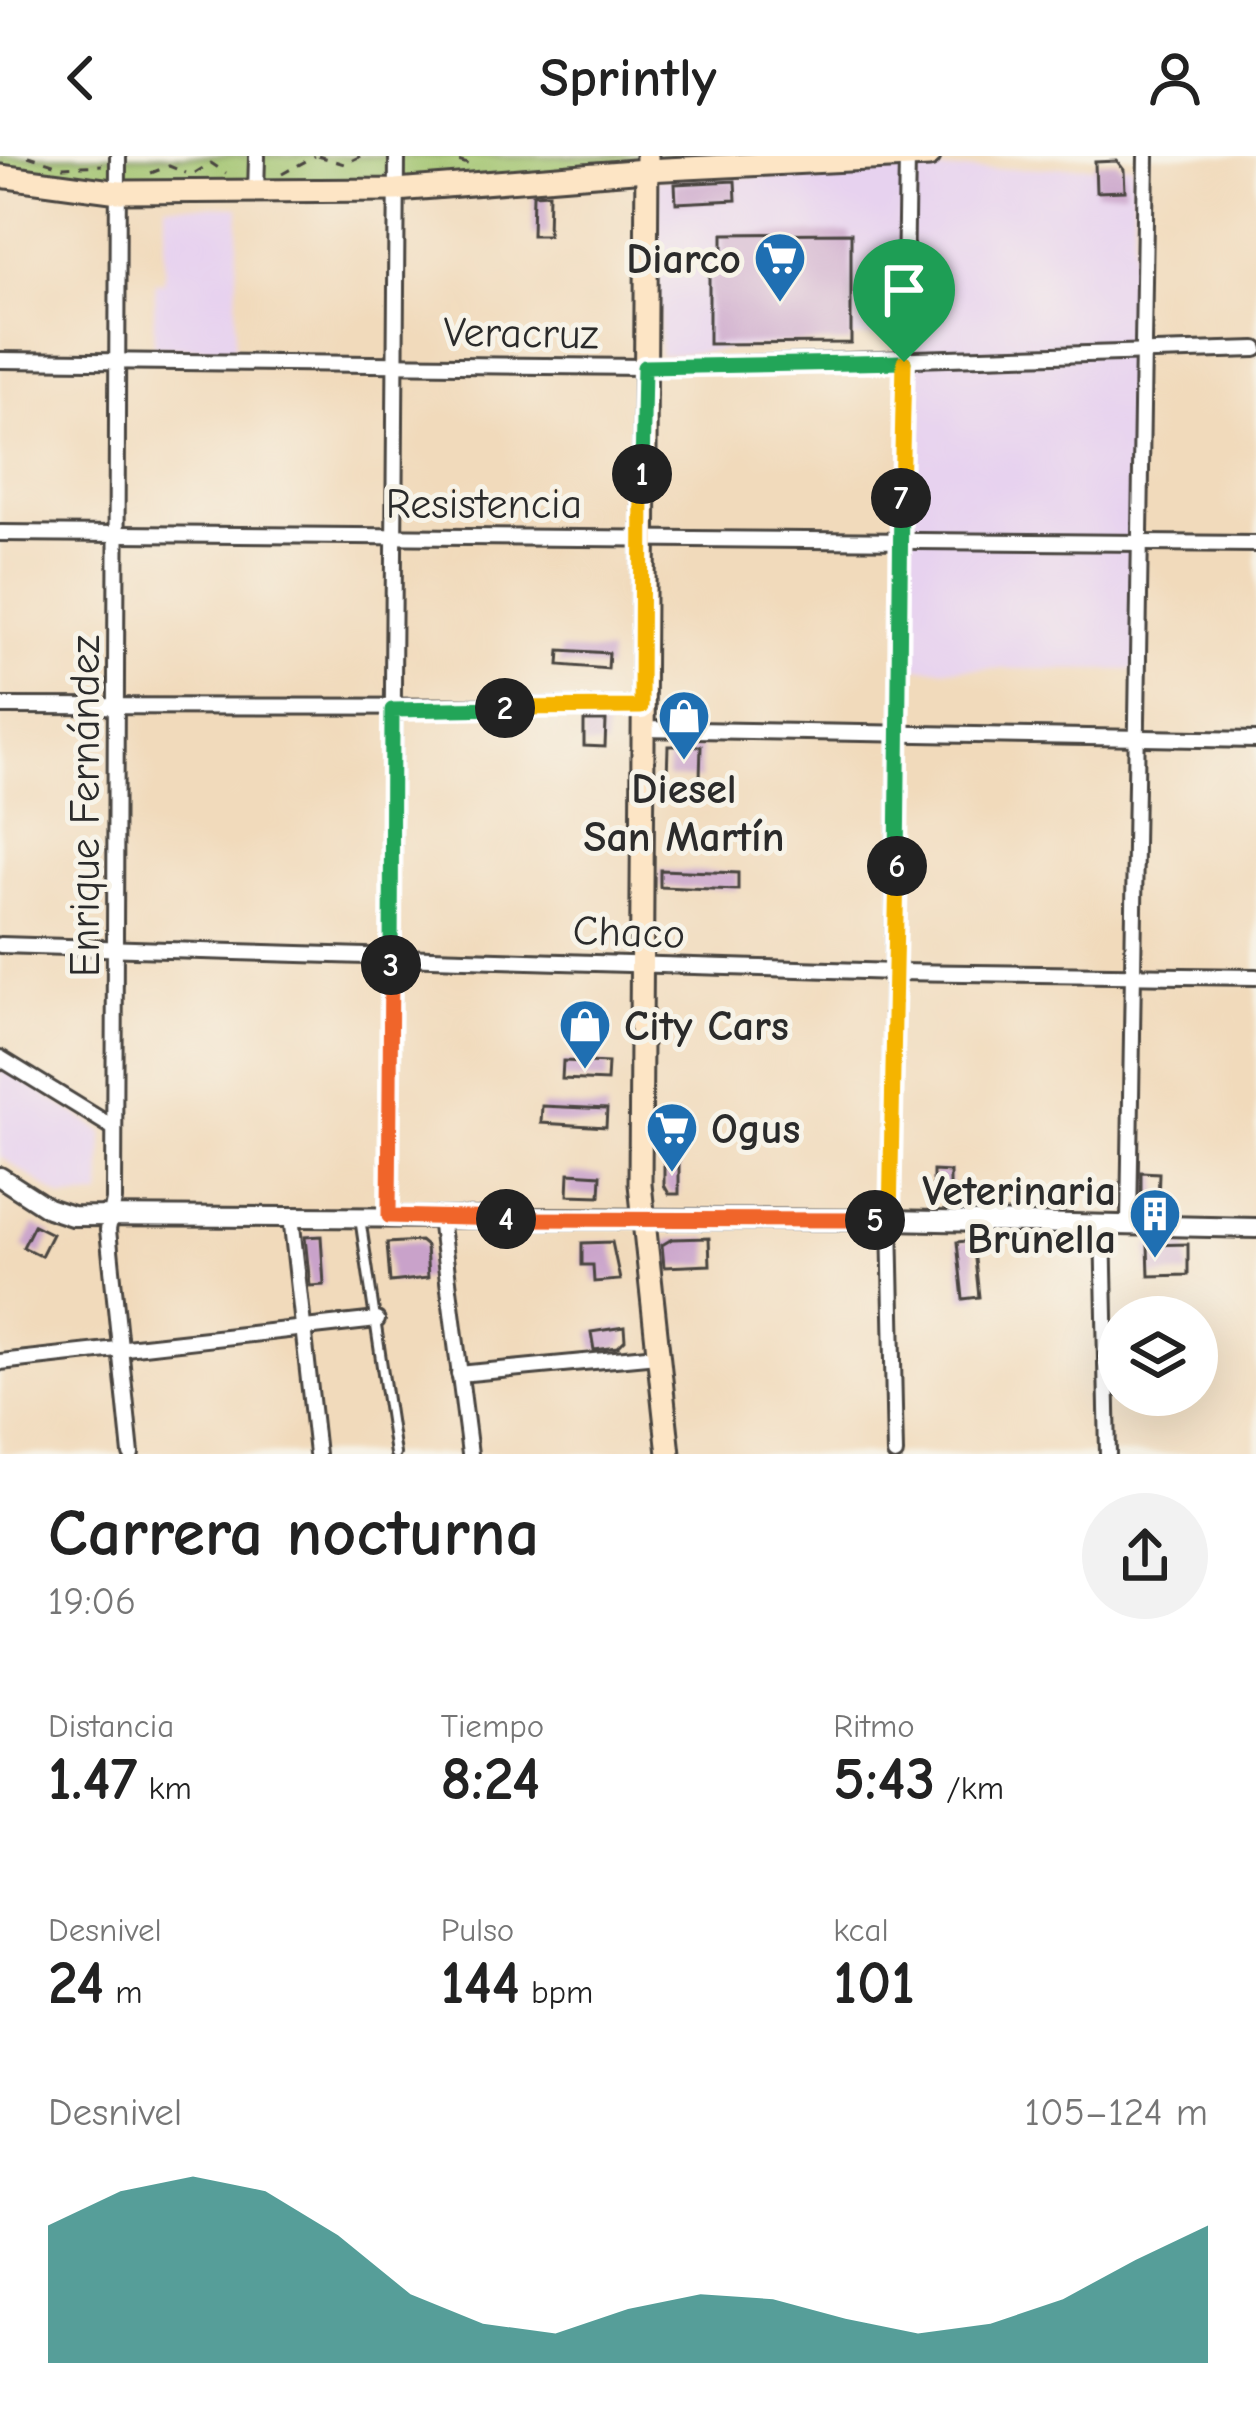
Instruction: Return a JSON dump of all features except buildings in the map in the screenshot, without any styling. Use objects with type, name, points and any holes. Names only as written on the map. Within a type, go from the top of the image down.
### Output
[{"type":"main road","points":[[0,176],[119,173],[257,186],[396,190],[646,163],[929,156]]},
{"type":"main road","points":[[646,163],[642,1220],[669,1454]]},
{"type":"street","points":[[257,156],[257,186]]},
{"type":"street","points":[[389,1216],[397,156]]},
{"type":"street","points":[[1129,1223],[1146,156]]},
{"type":"street","points":[[895,1454],[890,1220],[907,157]]},
{"type":"street","name":"Enrique Fernández","points":[[119,173],[111,1216],[131,1454]]},
{"type":"street","name":"Veracruz","points":[[0,360],[644,367],[1256,349]]},
{"type":"street","name":"Resistencia","points":[[0,533],[1256,544]]},
{"type":"street","points":[[0,706],[392,710],[899,732],[1256,740]]},
{"type":"street","name":"Chaco","points":[[0,945],[896,972],[1256,977]]},
{"type":"street","points":[[0,1058],[114,1128]]},
{"type":"street","points":[[0,1177],[60,1213],[111,1216],[890,1220],[1256,1228]]},
{"type":"street","points":[[291,1216],[317,1454]]},
{"type":"street","points":[[440,1218],[470,1454]]},
{"type":"street","points":[[1103,1223],[1108,1454]]},
{"type":"street","points":[[0,1362],[377,1320]]},
{"type":"street","points":[[459,1374],[657,1355]]},
{"type":"lane","points":[[360,1216],[395,1454]]},
{"type":"path","points":[[28,156],[63,167],[103,165],[143,177],[169,166],[193,174],[214,163],[257,186],[316,156],[344,164],[361,156]]},
{"type":"path","points":[[442,156],[483,166]]},
{"type":"shaded area","points":[[1133,165],[1139,670],[908,668],[913,332],[660,356],[657,179]]},
{"type":"shaded area","points":[[166,205],[239,207],[235,349],[153,347],[155,282],[164,282]]},
{"type":"shaded area","points":[[0,1066],[103,1132],[101,1196],[62,1198],[0,1156]]},
{"type":"green space","points":[[0,156],[929,156],[256,193],[0,176]]},
{"type":"place","name":"Diarco","points":[[780,304]]},
{"type":"place","name":"Diesel San Martín","points":[[684,762]]},
{"type":"place","name":"City Cars","points":[[585,1071]]},
{"type":"place","name":"Ogus","points":[[672,1174]]},
{"type":"place","name":"Veterinaria Brunella","points":[[1155,1260]]},
{"type":"route","points":[[904,362],[890,1220],[389,1216],[392,710],[641,707],[644,367],[904,362]]}]
